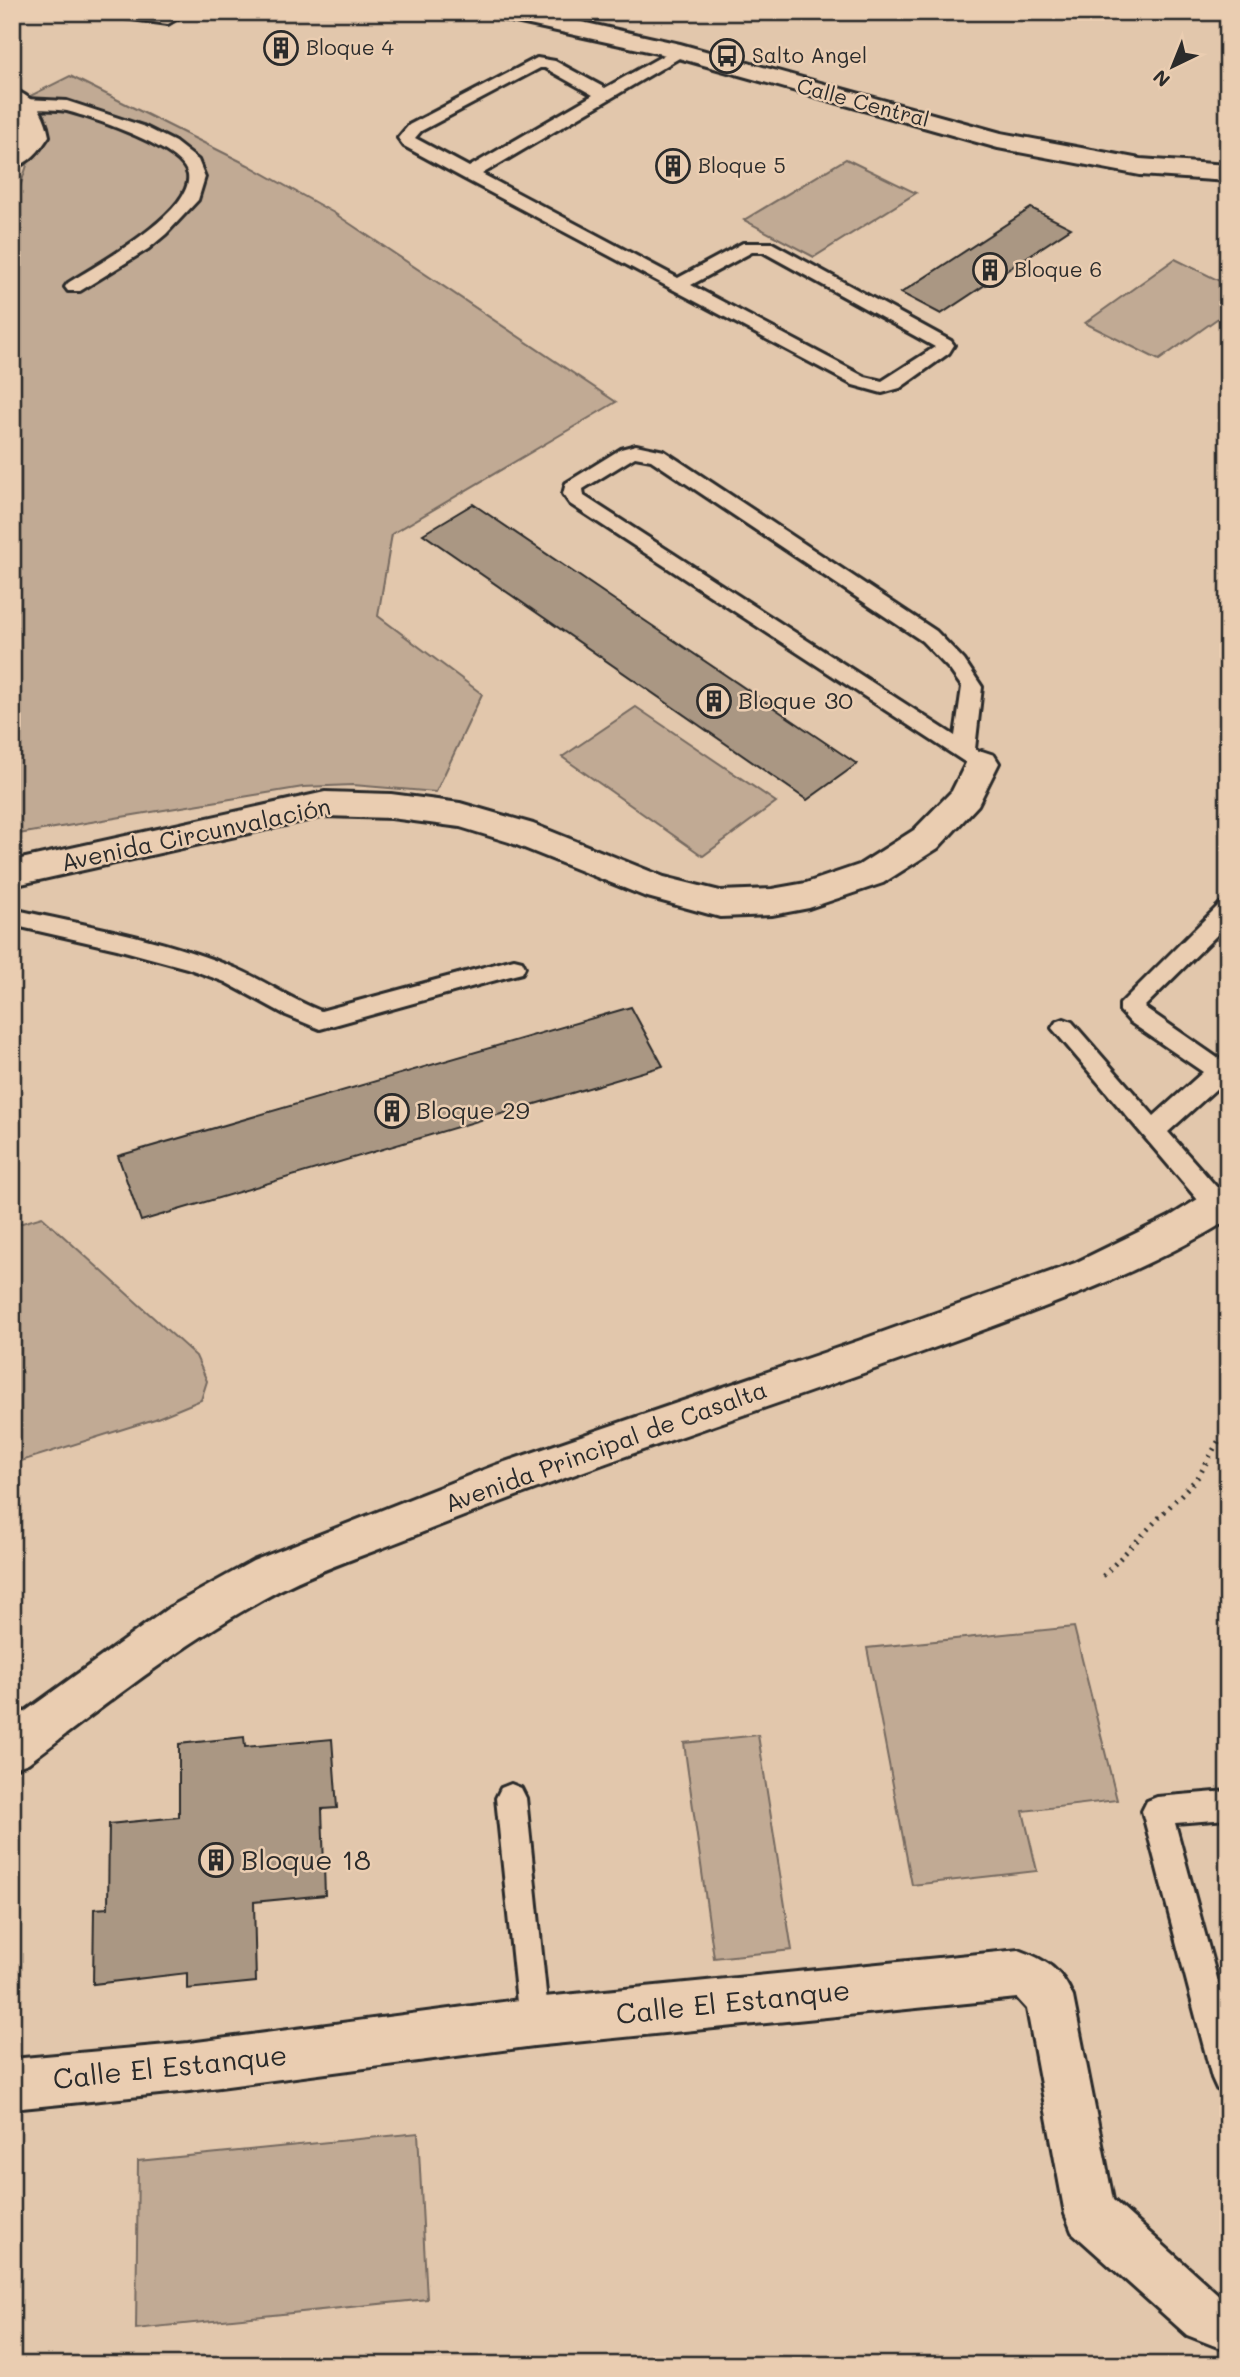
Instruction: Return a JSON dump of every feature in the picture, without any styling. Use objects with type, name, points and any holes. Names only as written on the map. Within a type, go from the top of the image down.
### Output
[{"type":"street","name":"Calle Central","points":[[502,12],[680,51],[998,140],[1140,167],[1228,173]]},
{"type":"street","points":[[12,160],[25,150],[36,136],[34,120],[19,101]]},
{"type":"street","name":"Avenida Circunvalación","points":[[12,874],[325,804],[391,806],[472,818],[521,833],[656,887],[720,904],[772,902],[809,895],[871,874],[926,839],[965,797],[973,757]]},
{"type":"street","name":"Avenida Principal de Casalta","points":[[12,1748],[135,1655],[186,1621],[268,1575],[511,1478],[868,1355],[1089,1274],[1183,1228],[1223,1203]]},
{"type":"street","name":"Calle El Estanque","points":[[12,2084],[189,2067],[534,2022],[1019,1974],[1032,1979],[1049,1997],[1090,2214],[1205,2317],[1228,2325]]},
{"type":"lane","points":[[117,12],[168,19],[180,12]]},
{"type":"lane","points":[[469,174],[680,51]]},
{"type":"lane","points":[[606,95],[549,64],[537,63],[415,128],[407,138],[469,174],[869,384],[881,387],[893,384],[945,345],[766,247],[749,247],[679,284]]},
{"type":"lane","points":[[19,101],[67,106],[137,129],[177,152],[192,164],[197,177],[192,195],[160,230],[142,245],[74,287]]},
{"type":"lane","points":[[636,451],[657,455],[929,636],[957,665],[972,687],[973,757],[577,500],[573,487],[628,453],[636,451]]},
{"type":"lane","points":[[1153,1131],[1224,1067],[1138,1016],[1132,1011],[1132,1004],[1228,911]]},
{"type":"lane","points":[[12,917],[161,951],[222,971],[271,994],[298,1013],[320,1020],[514,967]]},
{"type":"lane","points":[[1064,1028],[1153,1131],[1223,1203]]},
{"type":"lane","points":[[511,1798],[534,2022]]},
{"type":"lane","points":[[1228,1805],[1157,1811],[1228,2078]]},
{"type":"path","points":[[1103,1577],[1199,1476],[1220,1438],[1228,1433]]},
{"type":"shaded area","points":[[70,76],[248,165],[334,213],[616,402],[392,534],[378,616],[482,694],[436,792],[353,785],[303,787],[12,835],[12,199],[17,196],[29,159],[28,97]]},
{"type":"shaded area","points":[[846,159],[916,193],[814,257],[744,220]]},
{"type":"shaded area","points":[[1175,259],[1228,285],[1228,311],[1159,360],[1085,323]]},
{"type":"shaded area","points":[[636,707],[776,802],[703,856],[562,757]]},
{"type":"shaded area","points":[[42,1217],[196,1356],[207,1381],[201,1400],[155,1419],[12,1464],[12,1226]]},
{"type":"shaded area","points":[[1074,1627],[1117,1800],[1023,1811],[1037,1871],[912,1885],[867,1648]]},
{"type":"shaded area","points":[[758,1735],[792,1950],[714,1958],[684,1743]]},
{"type":"shaded area","points":[[418,2133],[427,2299],[136,2329],[138,2161]]},
{"type":"building","points":[[1031,208],[1071,228],[941,314],[901,293]]},
{"type":"building","name":"Bloque 30","points":[[473,504],[857,764],[807,800],[423,534]]},
{"type":"building","name":"Bloque 29","points":[[631,1007],[663,1066],[141,1221],[118,1156]]},
{"type":"building","name":"Bloque 18","points":[[244,1737],[245,1747],[332,1739],[337,1808],[322,1809],[325,1895],[254,1902],[256,1982],[187,1989],[187,1973],[93,1984],[94,1909],[108,1908],[109,1824],[179,1817],[179,1744]]},
{"type":"place","name":"Bloque 4","points":[[281,48]]},
{"type":"place","name":"Salto Angel","points":[[727,56]]},
{"type":"place","name":"Bloque 5","points":[[673,166]]},
{"type":"place","name":"Bloque 6","points":[[990,270]]},
{"type":"place","name":"Bloque 30","points":[[714,701]]},
{"type":"place","name":"Bloque 29","points":[[392,1111]]},
{"type":"place","name":"Bloque 18","points":[[216,1860]]}]
